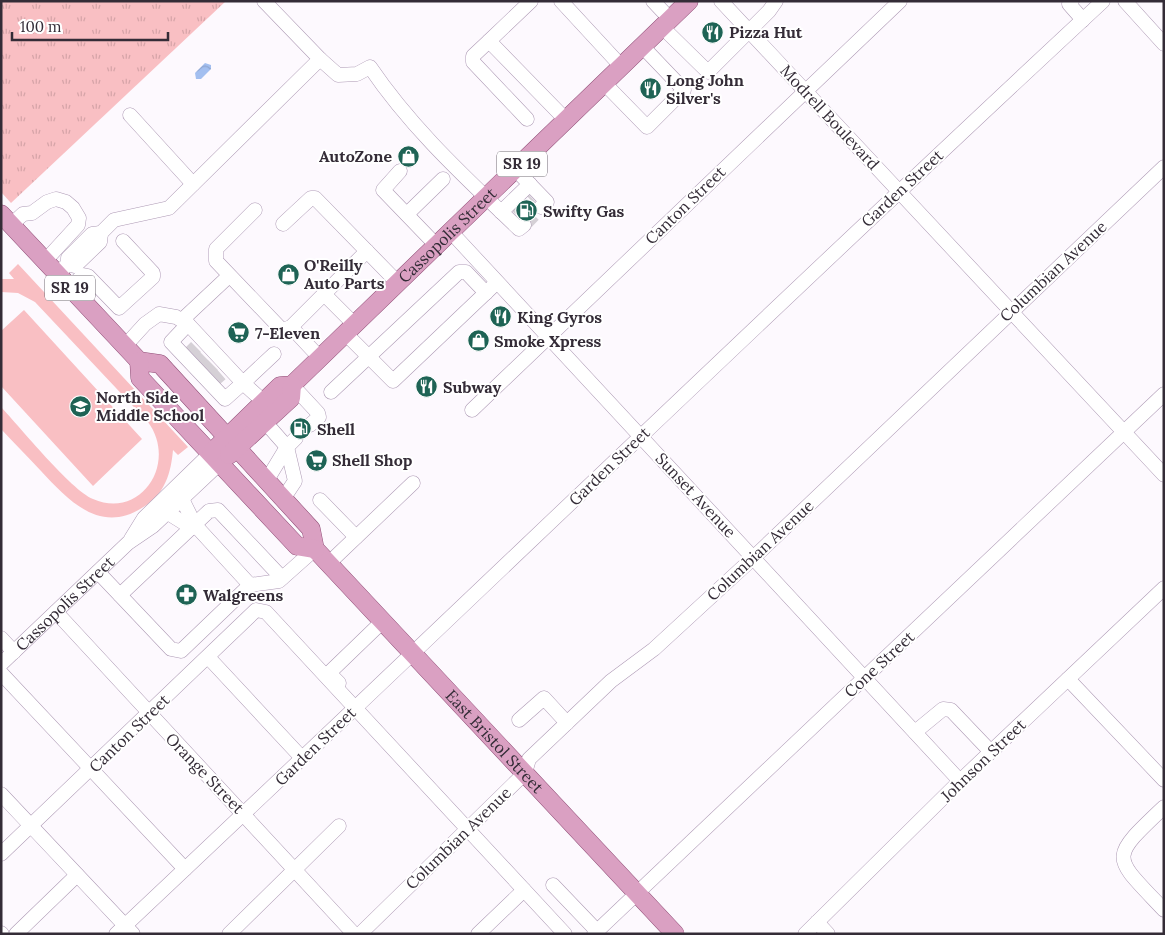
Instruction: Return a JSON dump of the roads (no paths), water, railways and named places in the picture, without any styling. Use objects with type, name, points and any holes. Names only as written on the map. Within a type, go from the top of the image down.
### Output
[{"type":"main road","name":"Cassopolis Street","points":[[216,458],[280,386],[292,385],[567,121],[688,1]]},
{"type":"main road","name":"East Bristol Street","points":[[6,220],[45,261],[62,269],[70,288],[139,361],[140,378],[296,546],[315,549],[329,563],[675,934]]},
{"type":"main road","points":[[139,361],[160,364],[312,529],[315,549]]},
{"type":"main road","name":"Cassopolis Street","points":[[232,442],[265,422],[291,398],[292,385]]},
{"type":"street","points":[[264,1],[338,75],[356,74],[370,67],[393,102],[456,171],[512,218],[535,195],[516,170]]},
{"type":"street","points":[[528,120],[473,62],[473,56],[531,1]]},
{"type":"street","points":[[561,1],[621,66]]},
{"type":"street","points":[[653,1],[666,23],[708,72],[769,11],[776,1]]},
{"type":"street","name":"Modrell Boulevard","points":[[721,1],[1164,475]]},
{"type":"street","name":"Canton Street","points":[[472,410],[900,1]]},
{"type":"street","name":"Garden Street","points":[[124,931],[185,869],[899,190],[1103,1]]},
{"type":"street","points":[[1125,1],[1164,44]]},
{"type":"street","points":[[1069,2],[1083,20]]},
{"type":"street","points":[[489,41],[567,121]]},
{"type":"street","points":[[604,83],[647,128],[684,90],[642,46]]},
{"type":"street","points":[[62,269],[75,266],[100,242],[102,233],[114,220],[169,208],[320,59]]},
{"type":"street","points":[[130,115],[193,184]]},
{"type":"street","name":"Columbian Avenue","points":[[360,934],[525,773],[529,759],[611,681],[654,649],[753,558],[1011,310],[1164,167]]},
{"type":"street","points":[[400,171],[383,190],[437,246]]},
{"type":"street","points":[[407,214],[443,179]]},
{"type":"street","points":[[283,224],[310,198],[315,198],[398,283]]},
{"type":"street","points":[[6,220],[34,212],[52,200],[61,200],[70,205],[79,218],[78,225],[45,261]]},
{"type":"street","points":[[255,210],[216,249],[216,261],[282,330],[291,327],[367,251]]},
{"type":"street","name":"Sunset Avenue","points":[[451,232],[960,781]]},
{"type":"street","points":[[104,324],[153,277],[152,273],[123,241]]},
{"type":"street","points":[[331,392],[459,272],[466,272],[486,293]]},
{"type":"street","points":[[70,288],[83,275],[88,276],[119,308]]},
{"type":"street","points":[[230,276],[185,322],[171,342],[243,383],[264,402]]},
{"type":"street","points":[[324,294],[368,357],[390,379],[396,379],[497,282]]},
{"type":"street","points":[[125,346],[145,324],[159,314],[185,322],[225,399],[274,354]]},
{"type":"street","points":[[291,327],[320,358]]},
{"type":"street","points":[[292,385],[318,412],[319,417],[310,425]]},
{"type":"street","name":"Cone Street","points":[[596,932],[1164,394]]},
{"type":"street","points":[[265,422],[292,443],[295,481],[284,499]]},
{"type":"street","points":[[267,480],[292,443]]},
{"type":"street","name":"Cassopolis Street","points":[[1,664],[128,543],[168,513],[216,458]]},
{"type":"street","name":"Cassopolis Street","points":[[128,543],[144,518],[216,458]]},
{"type":"street","points":[[329,563],[413,482]]},
{"type":"street","points":[[182,499],[193,527]]},
{"type":"street","points":[[320,500],[356,537]]},
{"type":"street","points":[[120,595],[209,511],[218,510],[282,578]]},
{"type":"street","points":[[168,513],[193,527],[250,585]]},
{"type":"street","points":[[98,572],[171,649],[181,651],[250,585],[279,581],[315,549]]},
{"type":"street","name":"Johnson Street","points":[[805,934],[960,781],[1164,588]]},
{"type":"street","name":"Canton Street","points":[[1,854],[256,610],[266,612],[357,706]]},
{"type":"street","name":"Orange Street","points":[[56,612],[149,714],[245,814],[354,934]]},
{"type":"street","points":[[383,621],[329,673],[467,829],[566,934]]},
{"type":"street","points":[[1,638],[14,652]]},
{"type":"street","points":[[208,657],[302,758]]},
{"type":"street","points":[[1,673],[90,770],[185,869]]},
{"type":"street","points":[[1068,679],[1164,780]]},
{"type":"street","points":[[519,720],[544,698],[567,723]]},
{"type":"street","points":[[915,732],[943,709],[951,710],[991,752]]},
{"type":"street","points":[[1,794],[77,875],[124,931]]},
{"type":"street","points":[[1164,807],[1133,836],[1124,847],[1122,857],[1124,866],[1132,877],[1164,910]]},
{"type":"street","points":[[228,934],[339,826]]},
{"type":"street","points":[[16,934],[77,875]]},
{"type":"street","points":[[553,885],[596,932]]},
{"type":"street","points":[[478,934],[524,890]]},
{"type":"street","points":[[817,922],[828,934]]},
{"type":"water","points":[[205,63],[211,65],[211,69],[201,79],[196,79],[195,73]]},
{"type":"tunnel","points":[[515,214],[532,198]]},
{"type":"tunnel","points":[[524,225],[541,207]]},
{"type":"tunnel","points":[[189,354],[196,347]]},
{"type":"tunnel","points":[[197,363],[204,356]]},
{"type":"tunnel","points":[[206,372],[213,365]]},
{"type":"tunnel","points":[[214,380],[221,374]]},
{"type":"place","name":"Pizza Hut","points":[[713,32]]},
{"type":"place","name":"Long John Silver's","points":[[650,89]]},
{"type":"place","name":"AutoZone","points":[[408,156]]},
{"type":"place","name":"Swifty Gas","points":[[527,211]]},
{"type":"place","name":"O'Reilly Auto Parts","points":[[288,274]]},
{"type":"place","name":"King Gyros","points":[[501,317]]},
{"type":"place","name":"7-Eleven","points":[[239,333]]},
{"type":"place","name":"Smoke Xpress","points":[[478,341]]},
{"type":"place","name":"Subway","points":[[427,387]]},
{"type":"place","name":"North Side Middle School","points":[[80,406]]},
{"type":"place","name":"Shell","points":[[301,429]]},
{"type":"place","name":"Shell Shop","points":[[316,460]]},
{"type":"place","name":"Walgreens","points":[[187,595]]}]
